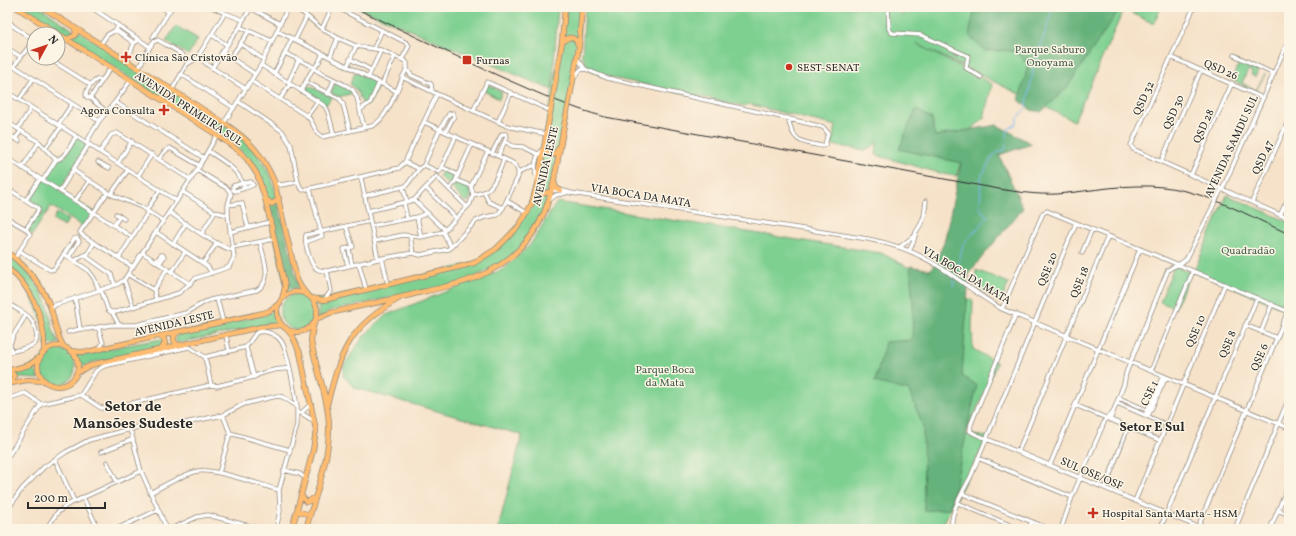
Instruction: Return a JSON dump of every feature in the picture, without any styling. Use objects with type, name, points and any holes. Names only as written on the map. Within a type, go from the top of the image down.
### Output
[{"type":"main road","name":"AVENIDA PRIMEIRA SUL","points":[[16,7],[233,145],[247,159],[257,174],[265,198],[285,287],[281,301]]},
{"type":"main road","name":"AVENIDA PRIMEIRA SUL","points":[[42,7],[224,123],[246,138],[253,145],[267,165],[274,183],[279,198],[297,280],[300,287],[309,296]]},
{"type":"main road","name":"AVENIDA LESTE","points":[[309,296],[324,300],[451,270],[474,263],[505,241],[519,226],[532,203],[538,180],[562,43],[566,7]]},
{"type":"main road","name":"AVENIDA LESTE","points":[[315,321],[330,312],[464,282],[493,270],[518,251],[528,239],[543,215],[551,191],[577,58],[582,7]]},
{"type":"main road","points":[[67,39],[74,36],[76,32],[75,29]]},
{"type":"main road","points":[[562,43],[568,38],[572,37],[579,46]]},
{"type":"main road","points":[[160,98],[168,95],[169,89]]},
{"type":"main road","points":[[188,116],[187,108],[194,104]]},
{"type":"main road","points":[[544,149],[549,155],[554,155],[561,142]]},
{"type":"main road","points":[[553,180],[556,188],[560,190]]},
{"type":"main road","points":[[532,203],[540,195],[551,191]]},
{"type":"main road","points":[[265,198],[272,204],[279,198]]},
{"type":"main road","points":[[7,252],[15,258],[37,282],[50,306],[57,335],[64,347]]},
{"type":"main road","points":[[7,268],[20,281],[33,300],[38,312],[44,337],[44,351]]},
{"type":"main road","points":[[292,529],[308,473],[315,442],[316,430],[297,343],[278,316],[278,307],[281,301],[286,296],[294,292],[303,293],[309,296],[316,306],[317,314],[311,341],[326,406],[329,427],[328,447],[306,529]]},
{"type":"main road","points":[[326,406],[336,369],[341,357],[355,334],[376,312],[402,297]]},
{"type":"main road","name":"AVENIDA LESTE","points":[[70,351],[87,352],[263,313],[269,311],[281,301]]},
{"type":"main road","points":[[284,326],[294,332],[303,331],[315,321]]},
{"type":"main road","name":"AVENIDA LESTE","points":[[76,374],[90,366],[179,345],[262,327],[284,326]]},
{"type":"main road","points":[[177,332],[174,336],[174,340],[179,345]]},
{"type":"main road","points":[[159,336],[164,339],[165,343],[160,350]]},
{"type":"main road","points":[[8,371],[29,365],[44,351],[50,347],[57,346],[64,347],[74,355],[78,368],[76,374],[68,384],[62,386],[50,385],[40,376],[38,363],[40,356]]},
{"type":"main road","points":[[8,371],[14,376],[10,383]]},
{"type":"main road","points":[[10,383],[27,380],[44,381]]},
{"type":"main road","points":[[302,495],[306,502],[314,498]]},
{"type":"main road","points":[[297,511],[310,515]]},
{"type":"street","points":[[51,13],[55,7]]},
{"type":"street","points":[[91,7],[139,38],[150,47]]},
{"type":"street","points":[[161,7],[169,12]]},
{"type":"street","points":[[153,37],[172,7]]},
{"type":"street","points":[[212,7],[243,20]]},
{"type":"street","points":[[224,123],[261,65],[288,7]]},
{"type":"street","points":[[251,81],[307,116],[319,135],[322,137],[377,124],[386,114],[407,63],[381,50],[356,46],[338,38],[322,29],[306,16],[291,7]]},
{"type":"street","points":[[322,29],[332,7]]},
{"type":"street","points":[[336,7],[408,44],[402,60]]},
{"type":"street","points":[[888,7],[889,29],[892,33],[921,35],[968,56],[966,68],[980,77]]},
{"type":"street","name":"QSD 32","points":[[1161,162],[1133,149],[1131,145],[1194,7]]},
{"type":"street","points":[[212,68],[240,27],[250,8],[256,9],[280,24]]},
{"type":"street","points":[[169,89],[175,85],[188,63],[199,57],[225,13]]},
{"type":"street","points":[[274,74],[306,16]]},
{"type":"street","points":[[7,19],[13,26],[26,35]]},
{"type":"street","points":[[100,45],[107,35],[116,30],[118,25]]},
{"type":"street","points":[[240,27],[272,41]]},
{"type":"street","points":[[116,30],[134,43]]},
{"type":"street","points":[[374,48],[382,30]]},
{"type":"street","points":[[231,58],[249,31]]},
{"type":"street","points":[[277,31],[396,91]]},
{"type":"street","points":[[212,35],[227,44]]},
{"type":"street","points":[[127,61],[134,43],[138,41],[139,38]]},
{"type":"street","points":[[330,57],[338,38]]},
{"type":"street","name":"AVENIDA SAMDU SUL","points":[[1168,270],[1178,264],[1183,263],[1187,258],[1221,191],[1289,39]]},
{"type":"street","points":[[138,69],[153,42],[158,40],[179,52],[188,63]]},
{"type":"street","points":[[241,44],[264,59]]},
{"type":"street","points":[[347,67],[356,46]]},
{"type":"street","points":[[7,48],[21,57]]},
{"type":"street","points":[[368,78],[381,50]]},
{"type":"street","points":[[7,75],[26,51]]},
{"type":"street","points":[[222,52],[255,74]]},
{"type":"street","points":[[285,53],[353,90],[361,109],[364,127]]},
{"type":"street","points":[[301,91],[322,53]]},
{"type":"street","points":[[1234,55],[1274,74]]},
{"type":"street","points":[[361,109],[369,105],[395,56]]},
{"type":"street","points":[[199,57],[212,68],[246,89]]},
{"type":"street","name":"QSD 26","points":[[1171,57],[1263,98]]},
{"type":"street","points":[[577,58],[585,69],[608,78],[788,118],[823,127],[828,133],[825,145],[822,146],[805,143],[798,140],[790,128],[788,118]]},
{"type":"street","points":[[350,59],[371,70]]},
{"type":"street","points":[[280,99],[299,60]]},
{"type":"street","points":[[261,65],[324,106],[328,112],[334,134]]},
{"type":"street","points":[[14,66],[100,121]]},
{"type":"street","points":[[61,66],[91,85]]},
{"type":"street","points":[[90,98],[111,67]]},
{"type":"street","points":[[406,68],[411,75],[431,84],[432,91]]},
{"type":"street","points":[[573,79],[580,70],[585,69]]},
{"type":"street","name":"QSD 30","points":[[1161,162],[1201,70]]},
{"type":"street","points":[[181,74],[234,108]]},
{"type":"street","points":[[408,80],[411,75]]},
{"type":"street","points":[[402,77],[507,126],[546,134]]},
{"type":"street","points":[[19,100],[33,79]]},
{"type":"street","points":[[101,80],[96,79],[91,85],[86,96],[107,112]]},
{"type":"street","points":[[60,191],[100,121],[131,80]]},
{"type":"street","points":[[328,94],[334,80]]},
{"type":"street","points":[[306,82],[340,99],[350,131]]},
{"type":"street","points":[[473,111],[487,82],[551,109]]},
{"type":"street","name":"QSD 28","points":[[1191,175],[1232,84]]},
{"type":"street","points":[[7,92],[177,201]]},
{"type":"street","points":[[498,122],[511,93]]},
{"type":"street","points":[[238,102],[282,131],[291,145],[298,182],[302,189],[310,189],[399,168],[405,162],[437,94]]},
{"type":"street","points":[[307,116],[318,101]]},
{"type":"street","points":[[115,102],[204,158]]},
{"type":"street","points":[[45,149],[72,104]]},
{"type":"street","points":[[11,136],[17,140],[19,130],[31,108]]},
{"type":"street","points":[[364,196],[407,186],[419,169],[424,165],[440,129],[449,114],[452,113],[454,116],[446,131]]},
{"type":"street","name":"QSD 47","points":[[1252,202],[1289,119]]},
{"type":"street","points":[[7,122],[38,142],[56,160]]},
{"type":"street","points":[[424,122],[514,164],[519,172]]},
{"type":"street","points":[[100,152],[111,135],[116,132],[191,180]]},
{"type":"street","points":[[375,241],[403,235],[421,237],[444,231],[472,202],[473,196],[471,186],[502,134],[506,134],[507,137],[498,156]]},
{"type":"street","points":[[50,306],[55,306],[115,285],[124,280],[200,166],[217,135]]},
{"type":"street","points":[[26,200],[56,160],[64,155],[76,136]]},
{"type":"street","points":[[368,211],[414,200],[437,177],[456,136]]},
{"type":"street","points":[[505,141],[512,146],[523,147],[538,154]]},
{"type":"street","points":[[22,168],[38,142]]},
{"type":"street","points":[[118,163],[132,142]]},
{"type":"street","points":[[450,189],[456,180],[472,144]]},
{"type":"street","points":[[159,159],[164,152],[170,148],[200,166]]},
{"type":"street","points":[[538,180],[535,167],[538,154],[544,149]]},
{"type":"street","points":[[208,151],[232,167],[245,188]]},
{"type":"street","points":[[138,176],[152,154]]},
{"type":"street","points":[[104,166],[108,157]]},
{"type":"street","points":[[7,158],[132,237]]},
{"type":"street","points":[[473,196],[488,190],[491,187],[504,159]]},
{"type":"street","points":[[98,162],[109,168]]},
{"type":"street","points":[[405,162],[419,169]]},
{"type":"street","points":[[1161,162],[1191,175],[1221,191],[1252,202],[1289,219]]},
{"type":"street","points":[[424,165],[439,172]]},
{"type":"street","points":[[370,221],[306,235],[306,242],[312,264],[319,270],[327,271],[414,252],[420,255],[449,249],[476,221],[485,217],[497,215],[507,201],[519,172],[532,166],[535,167]]},
{"type":"street","points":[[442,167],[458,175]]},
{"type":"street","points":[[73,170],[110,193],[163,221]]},
{"type":"street","points":[[128,170],[93,212],[80,232],[94,243],[133,267]]},
{"type":"street","points":[[112,312],[179,293],[201,276],[229,267],[234,260],[228,215],[228,205],[232,196],[231,193],[228,189],[197,170]]},
{"type":"street","points":[[437,177],[467,207]]},
{"type":"street","points":[[361,178],[371,226],[388,284]]},
{"type":"street","points":[[75,201],[90,180]]},
{"type":"street","points":[[456,180],[471,186]]},
{"type":"street","points":[[250,181],[253,185],[245,188],[235,191],[233,188],[250,181]]},
{"type":"street","points":[[274,183],[281,185],[298,182]]},
{"type":"street","points":[[276,190],[281,185]]},
{"type":"street","points":[[403,187],[407,218]]},
{"type":"street","points":[[7,188],[39,209],[26,229]]},
{"type":"street","points":[[426,188],[456,218]]},
{"type":"street","points":[[306,242],[321,237],[310,189]]},
{"type":"street","points":[[119,258],[160,190]]},
{"type":"street","name":"VIA BOCA DA MATA","points":[[551,191],[560,190],[571,193],[860,238],[900,247],[924,258],[1002,309],[1289,428]]},
{"type":"street","points":[[183,192],[215,212],[228,215]]},
{"type":"street","points":[[484,192],[489,202],[503,208]]},
{"type":"street","name":"VIA BOCA DA MATA","points":[[548,202],[559,194],[571,193]]},
{"type":"street","points":[[1280,215],[1289,196]]},
{"type":"street","points":[[414,200],[444,231],[451,247]]},
{"type":"street","points":[[507,201],[527,213]]},
{"type":"street","points":[[909,251],[913,244],[914,236],[924,216],[926,201]]},
{"type":"street","points":[[228,205],[242,203],[248,228]]},
{"type":"street","points":[[1002,309],[1045,211],[1178,264],[1288,311]]},
{"type":"street","points":[[169,212],[226,248],[233,248],[274,239]]},
{"type":"street","points":[[202,233],[215,212]]},
{"type":"street","points":[[371,226],[417,217],[428,213]]},
{"type":"street","points":[[114,226],[122,217],[116,214]]},
{"type":"street","points":[[417,217],[421,237]]},
{"type":"street","points":[[7,218],[30,233],[30,236],[15,258]]},
{"type":"street","points":[[230,232],[270,222]]},
{"type":"street","points":[[173,244],[186,223]]},
{"type":"street","name":"QSE 20","points":[[953,529],[951,521],[958,503],[1076,223]]},
{"type":"street","points":[[346,226],[353,247],[346,249],[350,266]]},
{"type":"street","points":[[1082,253],[1092,229]]},
{"type":"street","points":[[156,232],[203,263],[212,273]]},
{"type":"street","points":[[410,236],[414,252]]},
{"type":"street","points":[[900,247],[914,236]]},
{"type":"street","name":"QSE 18","points":[[1018,452],[1108,236]]},
{"type":"street","points":[[20,251],[50,270],[54,269],[74,239],[77,238],[79,241],[69,257]]},
{"type":"street","points":[[68,332],[80,329],[88,330],[98,327],[136,325],[186,312],[204,302],[257,290],[264,285],[266,278],[260,242]]},
{"type":"street","points":[[74,261],[88,253],[94,243]]},
{"type":"street","points":[[203,263],[217,243]]},
{"type":"street","points":[[1050,465],[1140,249]]},
{"type":"street","points":[[172,272],[185,252]]},
{"type":"street","points":[[88,253],[87,257],[111,274],[115,285]]},
{"type":"street","points":[[143,253],[190,284]]},
{"type":"street","points":[[64,254],[91,273],[100,290],[106,307],[112,312],[119,325]]},
{"type":"street","points":[[1151,371],[1190,270],[1187,258]]},
{"type":"street","points":[[1061,529],[1072,497],[1119,398],[1130,362],[1168,270],[1170,264],[1166,260]]},
{"type":"street","points":[[359,264],[366,289]]},
{"type":"street","points":[[156,299],[154,290],[167,269]]},
{"type":"street","points":[[324,300],[331,291],[327,271]]},
{"type":"street","points":[[128,274],[154,290]]},
{"type":"street","points":[[124,280],[133,306]]},
{"type":"street","name":"QSE 10","points":[[1134,500],[1224,284]]},
{"type":"street","points":[[75,298],[80,329]]},
{"type":"street","name":"QSE 8","points":[[1160,529],[1257,298]]},
{"type":"street","points":[[217,299],[223,322]]},
{"type":"street","points":[[1261,332],[1272,304]]},
{"type":"street","points":[[7,308],[12,306],[26,314],[34,324],[37,335],[36,342],[25,348],[9,352],[13,336],[26,314]]},
{"type":"street","name":"QSE 6","points":[[1198,527],[1288,311]]},
{"type":"street","name":"SUL OSE/OSF","points":[[1016,314],[971,424],[970,431],[1203,529]]},
{"type":"street","points":[[1245,325],[1277,338]]},
{"type":"street","points":[[98,327],[103,341],[99,349]]},
{"type":"street","points":[[7,458],[41,404],[81,395],[97,370],[104,366],[189,347],[205,357],[246,347],[256,333],[264,331],[269,332],[281,340],[284,346],[299,413],[279,490],[280,512],[276,529]]},
{"type":"street","points":[[7,332],[13,336]]},
{"type":"street","points":[[226,335],[230,351]]},
{"type":"street","points":[[246,347],[254,377]]},
{"type":"street","points":[[205,357],[211,385]]},
{"type":"street","points":[[283,369],[288,362]]},
{"type":"street","points":[[81,395],[101,408],[111,408],[211,385],[217,386],[254,377],[259,374],[289,369]]},
{"type":"street","name":"CSE 1","points":[[1147,415],[1165,377]]},
{"type":"street","points":[[7,399],[25,393],[41,404]]},
{"type":"street","points":[[7,510],[32,478],[55,459],[89,440],[156,423],[180,424],[223,415],[244,404],[271,396],[282,397],[297,406]]},
{"type":"street","points":[[1119,398],[1149,411]]},
{"type":"street","points":[[1235,529],[1289,398]]},
{"type":"street","points":[[1117,403],[1165,424]]},
{"type":"street","points":[[299,413],[311,404]]},
{"type":"street","points":[[1075,405],[1159,440]]},
{"type":"street","points":[[299,413],[315,421]]},
{"type":"street","points":[[219,473],[230,433],[223,415]]},
{"type":"street","points":[[1105,488],[1128,427]]},
{"type":"street","points":[[130,429],[140,471],[167,529]]},
{"type":"street","points":[[230,433],[290,450]]},
{"type":"street","points":[[100,452],[133,439]]},
{"type":"street","points":[[978,458],[1072,497]]},
{"type":"street","points":[[55,459],[74,501]]},
{"type":"street","points":[[107,462],[117,482]]},
{"type":"street","points":[[284,470],[300,474],[308,473]]},
{"type":"street","points":[[46,529],[61,508],[140,471]]},
{"type":"street","points":[[150,493],[197,472],[219,473],[279,490]]},
{"type":"street","points":[[300,474],[306,479]]},
{"type":"street","points":[[1270,529],[1289,484]]},
{"type":"street","points":[[963,494],[1050,529]]},
{"type":"street","points":[[1284,496],[1289,498]]},
{"type":"street","points":[[83,498],[98,529]]},
{"type":"street","points":[[958,503],[1019,529]]},
{"type":"street","points":[[116,529],[158,510]]},
{"type":"street","points":[[1278,510],[1289,515]]},
{"type":"street","points":[[171,529],[197,517],[208,515],[261,529]]},
{"type":"street","points":[[1030,520],[1030,529]]},
{"type":"street","points":[[1034,529],[1040,525]]},
{"type":"green space","points":[[22,7],[40,7],[73,30],[74,32],[69,36],[66,34],[66,26],[53,26]]},
{"type":"green space","points":[[356,7],[558,7],[552,90]]},
{"type":"green space","points":[[567,7],[580,7],[579,46],[561,141],[543,215],[534,231],[507,261],[464,282],[329,311],[317,320],[319,308],[316,299],[324,299],[474,263],[505,241],[527,212],[537,180]]},
{"type":"green space","name":"Parque Saburo Onoyama","points":[[585,7],[895,7],[902,16],[905,7],[1161,7],[1154,24],[1124,9],[1074,121],[917,44],[992,84],[984,118],[971,130],[935,136],[899,149],[961,162],[956,176],[943,174],[876,155],[877,142],[872,147],[864,150],[832,145],[836,126],[748,104],[744,106],[599,75],[589,69],[582,56]]},
{"type":"green space","name":"Parque Saburo Onoyama","points":[[975,7],[1121,7],[1066,89],[1041,112],[1031,110],[1019,100],[1028,66],[1024,60],[1015,52],[1005,50],[986,51],[969,36]]},
{"type":"green space","points":[[176,26],[198,39],[188,55],[166,41]]},
{"type":"green space","points":[[77,30],[127,61],[168,92],[160,97],[70,39]]},
{"type":"green space","points":[[1234,60],[1258,71],[1255,77],[1251,75],[1252,72],[1248,70],[1242,83],[1256,90],[1265,74],[1256,91],[1231,80],[1239,64],[1233,61]]},
{"type":"green space","points":[[355,72],[379,84],[369,104],[363,105],[357,91],[350,84]]},
{"type":"green space","points":[[336,81],[353,93],[339,97],[331,93]]},
{"type":"green space","points":[[487,84],[502,92],[499,99],[484,91]]},
{"type":"green space","points":[[307,85],[332,97],[326,105],[304,90]]},
{"type":"green space","points":[[171,91],[191,104],[185,107],[185,113],[163,99],[167,98]]},
{"type":"green space","points":[[190,106],[225,125],[244,140],[257,154],[271,176],[277,198],[276,200],[271,202],[268,199],[255,168],[247,157],[238,148],[188,114],[188,109]]},
{"type":"green space","points":[[916,109],[932,119],[935,136],[997,125],[1032,144],[999,155],[1023,208],[969,273],[962,376],[977,385],[950,509],[924,511],[923,426],[909,391],[875,382],[885,342],[912,340],[913,306],[910,266],[931,270],[944,243],[961,163],[899,149]]},
{"type":"green space","points":[[77,137],[88,144],[59,191],[94,212],[83,227],[51,206],[32,235],[27,230],[40,210],[40,207],[29,199],[58,159],[65,157]]},
{"type":"green space","points":[[444,169],[455,175],[452,183],[448,184],[439,176]]},
{"type":"green space","points":[[456,181],[469,188],[471,196],[468,202],[464,201],[452,188]]},
{"type":"green space","name":"Quadradão","points":[[1227,195],[1289,222],[1289,311],[1194,271]]},
{"type":"green space","points":[[278,202],[299,288],[286,291],[267,203]]},
{"type":"green space","name":"Parque Boca da Mata","points":[[557,202],[881,253],[973,301],[973,349],[997,363],[966,434],[988,437],[942,526],[944,529],[498,529],[522,435],[355,388],[343,376],[344,365],[364,336],[386,315],[504,269],[530,245]]},
{"type":"green space","points":[[57,213],[68,220],[64,227],[53,220]]},
{"type":"green space","points":[[7,254],[21,265],[43,294],[59,343],[45,346],[46,336],[44,326],[29,291],[21,278],[7,264]]},
{"type":"green space","points":[[1174,266],[1191,273],[1175,308],[1160,302]]},
{"type":"green space","points":[[976,270],[1009,283],[1000,303],[975,286]]},
{"type":"green space","points":[[298,294],[308,297],[313,302],[316,312],[313,322],[308,327],[298,330],[288,327],[283,322],[280,312],[283,302],[288,297]]},
{"type":"green space","points":[[275,310],[279,324],[266,323],[266,325],[178,343],[176,341],[176,336],[178,335],[265,315]]},
{"type":"green space","points":[[161,339],[163,341],[162,347],[124,357],[93,362],[79,368],[75,355],[86,355],[122,346]]},
{"type":"green space","points":[[57,349],[67,352],[72,357],[75,367],[72,377],[67,382],[57,385],[47,382],[42,377],[39,367],[42,357],[47,352]]},
{"type":"green space","points":[[36,364],[35,370],[39,379],[21,378],[15,380],[13,371],[23,370]]},
{"type":"waterway","points":[[956,276],[963,244],[988,217],[981,210],[980,206],[981,177],[993,156],[998,152],[1005,150],[1008,129],[1016,124],[1018,118],[1026,108],[1033,71],[1053,7]]},
{"type":"waterway","points":[[953,286],[955,279]]},
{"type":"railway","points":[[353,7],[520,85],[568,105],[605,117],[1020,192],[1057,194],[1136,186],[1163,187],[1212,199],[1289,234]]},
{"type":"place","name":"Clínica São Cristovão","points":[[126,57]]},
{"type":"place","name":"Furnas","points":[[467,60]]},
{"type":"place","name":"SEST-SENAT","points":[[789,67]]},
{"type":"place","name":"Agora Consulta","points":[[164,110]]},
{"type":"place","name":"Hospital Santa Marta - HSM","points":[[1093,513]]},
{"type":"district","name":"Setor de Mansões Sudeste","points":[[133,414]]},
{"type":"district","name":"Setor E Sul","points":[[1152,426]]}]
